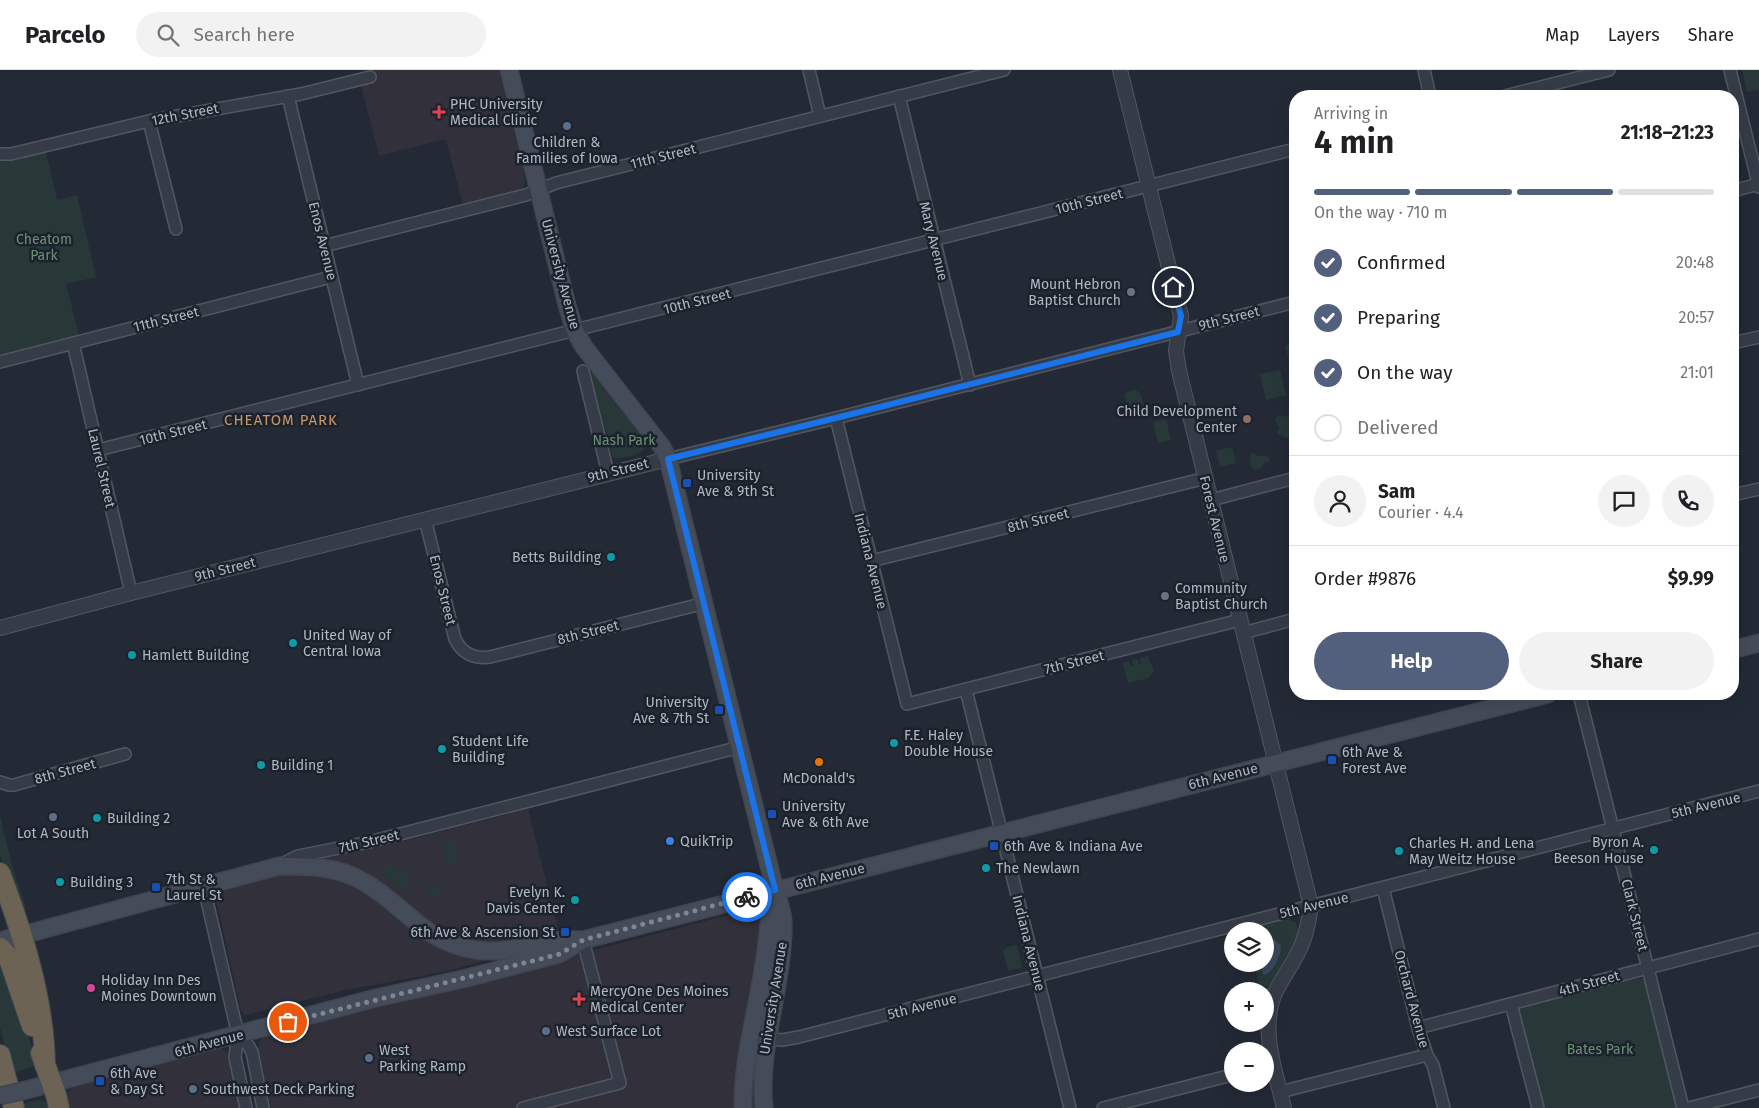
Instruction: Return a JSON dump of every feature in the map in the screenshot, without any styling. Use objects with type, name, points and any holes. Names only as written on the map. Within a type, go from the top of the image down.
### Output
[{"type":"highway","points":[[0,873],[22,935],[44,1028],[48,1074]]},
{"type":"highway","points":[[0,948],[8,956],[59,1108]]},
{"type":"highway","points":[[0,1055],[14,1108]]},
{"type":"main road","name":"University Avenue","points":[[509,70],[566,305],[575,331],[584,346],[662,447],[668,459],[705,603],[775,890],[770,908],[759,1038],[764,1108]]},
{"type":"main road","points":[[1739,648],[1759,643]]},
{"type":"main road","name":"6th Avenue","points":[[0,1096],[26,1090],[48,1074],[238,1035],[376,998],[467,978],[560,954],[583,940],[1524,700]]},
{"type":"main road","points":[[279,866],[312,866],[330,869],[363,880],[430,933],[446,942],[463,947],[502,951],[527,948],[556,940],[583,940]]},
{"type":"main road","name":"7th Street","points":[[0,941],[279,866]]},
{"type":"main road","name":"University Avenue","points":[[743,1108],[744,1079],[759,1038]]},
{"type":"street","points":[[809,70],[820,116]]},
{"type":"street","name":"11th Street","points":[[324,246],[526,195],[556,183],[1004,70]]},
{"type":"street","name":"Forest Avenue","points":[[1120,70],[1181,316],[1176,351],[1179,371],[1311,906],[1302,945],[1280,985],[1270,1008],[1268,1042]]},
{"type":"street","points":[[1424,70],[1429,90]]},
{"type":"street","points":[[1529,90],[1609,70]]},
{"type":"street","points":[[1730,70],[1735,90]]},
{"type":"street","name":"12th Street","points":[[0,154],[11,154],[149,121],[288,96],[351,75],[370,76]]},
{"type":"street","name":"Enos Avenue","points":[[288,96],[358,385]]},
{"type":"street","name":"Mary Avenue","points":[[899,96],[970,385]]},
{"type":"street","points":[[1739,106],[1759,185],[1739,189]]},
{"type":"street","points":[[149,121],[176,229]]},
{"type":"street","name":"10th Street","points":[[98,450],[1289,151]]},
{"type":"street","name":"11th Street","points":[[0,362],[331,277]]},
{"type":"street","name":"9th Street","points":[[0,628],[131,592],[970,385],[1289,304]]},
{"type":"street","points":[[1739,341],[1759,337]]},
{"type":"street","name":"Laurel Street","points":[[72,343],[131,592]]},
{"type":"street","points":[[583,371],[608,473]]},
{"type":"street","name":"Indiana Avenue","points":[[836,418],[907,704]]},
{"type":"street","name":"8th Street","points":[[871,561],[1206,478]]},
{"type":"street","points":[[1211,500],[1289,480]]},
{"type":"street","points":[[1739,494],[1759,489]]},
{"type":"street","name":"Enos Street","points":[[425,519],[456,639],[462,650],[470,655]]},
{"type":"street","name":"8th Street","points":[[470,655],[480,658],[490,657],[705,603]]},
{"type":"street","name":"7th Street","points":[[907,704],[1242,626],[1289,620]]},
{"type":"street","name":"Indiana Avenue","points":[[966,690],[1070,1108]]},
{"type":"street","name":"Clark Street","points":[[1581,700],[1683,1108]]},
{"type":"street","name":"7th Street","points":[[279,866],[298,856],[369,842],[740,747]]},
{"type":"street","name":"8th Street","points":[[2,783],[14,785],[124,754]]},
{"type":"street","name":"5th Avenue","points":[[759,1038],[782,1040],[799,1037],[1759,791]]},
{"type":"street","points":[[206,885],[238,1035],[235,1057],[246,1108]]},
{"type":"street","name":"Orchard Avenue","points":[[1383,888],[1418,1028],[1427,1055],[1433,1065],[1444,1108]]},
{"type":"street","name":"4th Street","points":[[1418,1028],[1759,939]]},
{"type":"street","points":[[523,1108],[620,1083],[583,940]]},
{"type":"street","points":[[1511,1004],[1538,1108]]},
{"type":"street","points":[[238,1035],[252,1052],[264,1108]]},
{"type":"street","points":[[1280,1092],[1427,1055]]},
{"type":"street","points":[[1103,1108],[1224,1077]]},
{"type":"street","name":"Forest Avenue","points":[[1274,1077],[1284,1108]]},
{"type":"street","points":[[1689,1108],[1759,1090]]},
{"type":"shaded area","name":"PHC University Medical Clinic","points":[[372,70],[499,70],[524,172],[524,187],[520,190],[463,205],[446,139],[379,156],[361,85],[375,82]]},
{"type":"shaded area","points":[[528,809],[559,933],[523,942],[481,944],[453,937],[303,859],[385,846]]},
{"type":"shaded area","points":[[287,873],[334,876],[495,958],[452,970],[342,991],[245,1015],[241,1011],[215,894],[220,890]]},
{"type":"shaded area","name":"MercyOne Des Moines Medical Center","points":[[747,910],[756,912],[762,920],[737,1108],[271,1108],[257,1048],[259,1042],[264,1037]]},
{"type":"shaded area","points":[[219,1049],[224,1050],[229,1056],[241,1108],[68,1108],[66,1095],[72,1088]]},
{"type":"green space","points":[[1742,70],[1759,70],[1759,90],[1747,92]]},
{"type":"green space","name":"Cheatom Park","points":[[46,152],[57,200],[77,195],[96,277],[66,284],[79,336],[0,356],[0,161],[11,161]]},
{"type":"green space","points":[[1289,345],[1289,361],[1285,346]]},
{"type":"green space","points":[[1280,370],[1286,395],[1266,400],[1260,374]]},
{"type":"green space","name":"Nash Park","points":[[592,373],[644,439],[646,446],[640,452],[626,457],[613,457]]},
{"type":"green space","points":[[1134,390],[1140,392],[1146,412],[1127,416],[1124,395]]},
{"type":"green space","points":[[1289,414],[1289,437],[1287,438],[1278,434],[1279,429],[1275,420],[1279,415],[1287,417]]},
{"type":"green space","points":[[1166,419],[1171,440],[1158,443],[1153,422]]},
{"type":"green space","points":[[1232,447],[1236,463],[1220,467],[1216,451]]},
{"type":"green space","points":[[1253,453],[1257,456],[1268,456],[1270,461],[1263,463],[1263,466],[1258,469],[1253,469],[1249,462],[1251,460],[1250,454]]},
{"type":"green space","points":[[1148,656],[1154,671],[1148,678],[1128,683],[1123,663],[1129,661],[1131,666],[1133,666],[1132,660],[1138,659],[1139,664],[1141,664],[1140,658]]},
{"type":"green space","points":[[0,816],[12,865],[27,910],[15,898],[0,855]]},
{"type":"green space","points":[[455,840],[460,860],[446,864],[441,844]]},
{"type":"green space","points":[[390,862],[413,879],[404,890],[381,873]]},
{"type":"green space","points":[[432,884],[442,888],[437,899],[427,895]]},
{"type":"green space","points":[[1286,919],[1295,922],[1299,931],[1293,948],[1273,982],[1258,982],[1256,972],[1274,972],[1274,922]]},
{"type":"green space","points":[[1017,945],[1022,968],[1008,971],[1003,950]]},
{"type":"green space","points":[[0,956],[3,959],[35,1057],[34,1066],[12,1074],[0,1027]]},
{"type":"green space","name":"Bates Park","points":[[1635,978],[1642,979],[1647,986],[1677,1108],[1542,1108],[1517,1008]]},
{"type":"green space","points":[[752,1063],[758,1064],[759,1108],[749,1108]]},
{"type":"green space","points":[[39,1100],[45,1102],[49,1108],[21,1108],[20,1104]]},
{"type":"water","points":[[1274,939],[1281,945],[1277,962],[1274,966]]},
{"type":"way so far","points":[[288,1022],[376,998],[467,978],[560,954],[583,940],[747,897]]},
{"type":"place","name":"PHC University Medical Clinic","points":[[439,112]]},
{"type":"place","name":"Children & Families of Iowa","points":[[567,126]]},
{"type":"place","name":"Mount Hebron Baptist Church","points":[[1131,292]]},
{"type":"place","name":"Child Development Center","points":[[1247,419]]},
{"type":"place","name":"University Ave & 9th St","points":[[687,483]]},
{"type":"place","name":"Betts Building","points":[[611,557]]},
{"type":"place","name":"Community Baptist Church","points":[[1165,596]]},
{"type":"place","name":"United Way of Central Iowa","points":[[293,643]]},
{"type":"place","name":"Hamlett Building","points":[[132,655]]},
{"type":"place","name":"University Ave & 7th St","points":[[719,710]]},
{"type":"place","name":"F.E. Haley Double House","points":[[894,743]]},
{"type":"place","name":"Student Life Building","points":[[442,749]]},
{"type":"place","name":"6th Ave & Forest Ave","points":[[1332,760]]},
{"type":"place","name":"McDonald's","points":[[819,762]]},
{"type":"place","name":"Building 1","points":[[261,765]]},
{"type":"place","name":"University Ave & 6th Ave","points":[[772,814]]},
{"type":"place","name":"Lot A South","points":[[53,817]]},
{"type":"place","name":"Building 2","points":[[97,818]]},
{"type":"place","name":"QuikTrip","points":[[670,841]]},
{"type":"place","name":"6th Ave & Indiana Ave","points":[[994,846]]},
{"type":"place","name":"Byron A. Beeson House","points":[[1654,850]]},
{"type":"place","name":"Charles H. and Lena May Weitz House","points":[[1399,851]]},
{"type":"place","name":"The Newlawn","points":[[986,868]]},
{"type":"place","name":"Building 3","points":[[60,882]]},
{"type":"place","name":"7th St & Laurel St","points":[[156,887]]},
{"type":"place","name":"Evelyn K. Davis Center","points":[[575,900]]},
{"type":"place","name":"6th Ave & Ascension St","points":[[565,932]]},
{"type":"place","name":"Holiday Inn Des Moines Downtown","points":[[91,988]]},
{"type":"place","name":"MercyOne Des Moines Medical Center","points":[[579,999]]},
{"type":"place","name":"West Surface Lot","points":[[546,1031]]},
{"type":"place","name":"West Parking Ramp","points":[[369,1058]]},
{"type":"place","name":"6th Ave & Day St","points":[[100,1081]]},
{"type":"place","name":"Southwest Deck Parking","points":[[193,1089]]},
{"type":"district","name":"CHEATOM PARK","points":[[281,420]]},
{"type":"route","points":[[747,897],[775,890],[668,459],[1178,332],[1181,316],[1173,287]]}]
